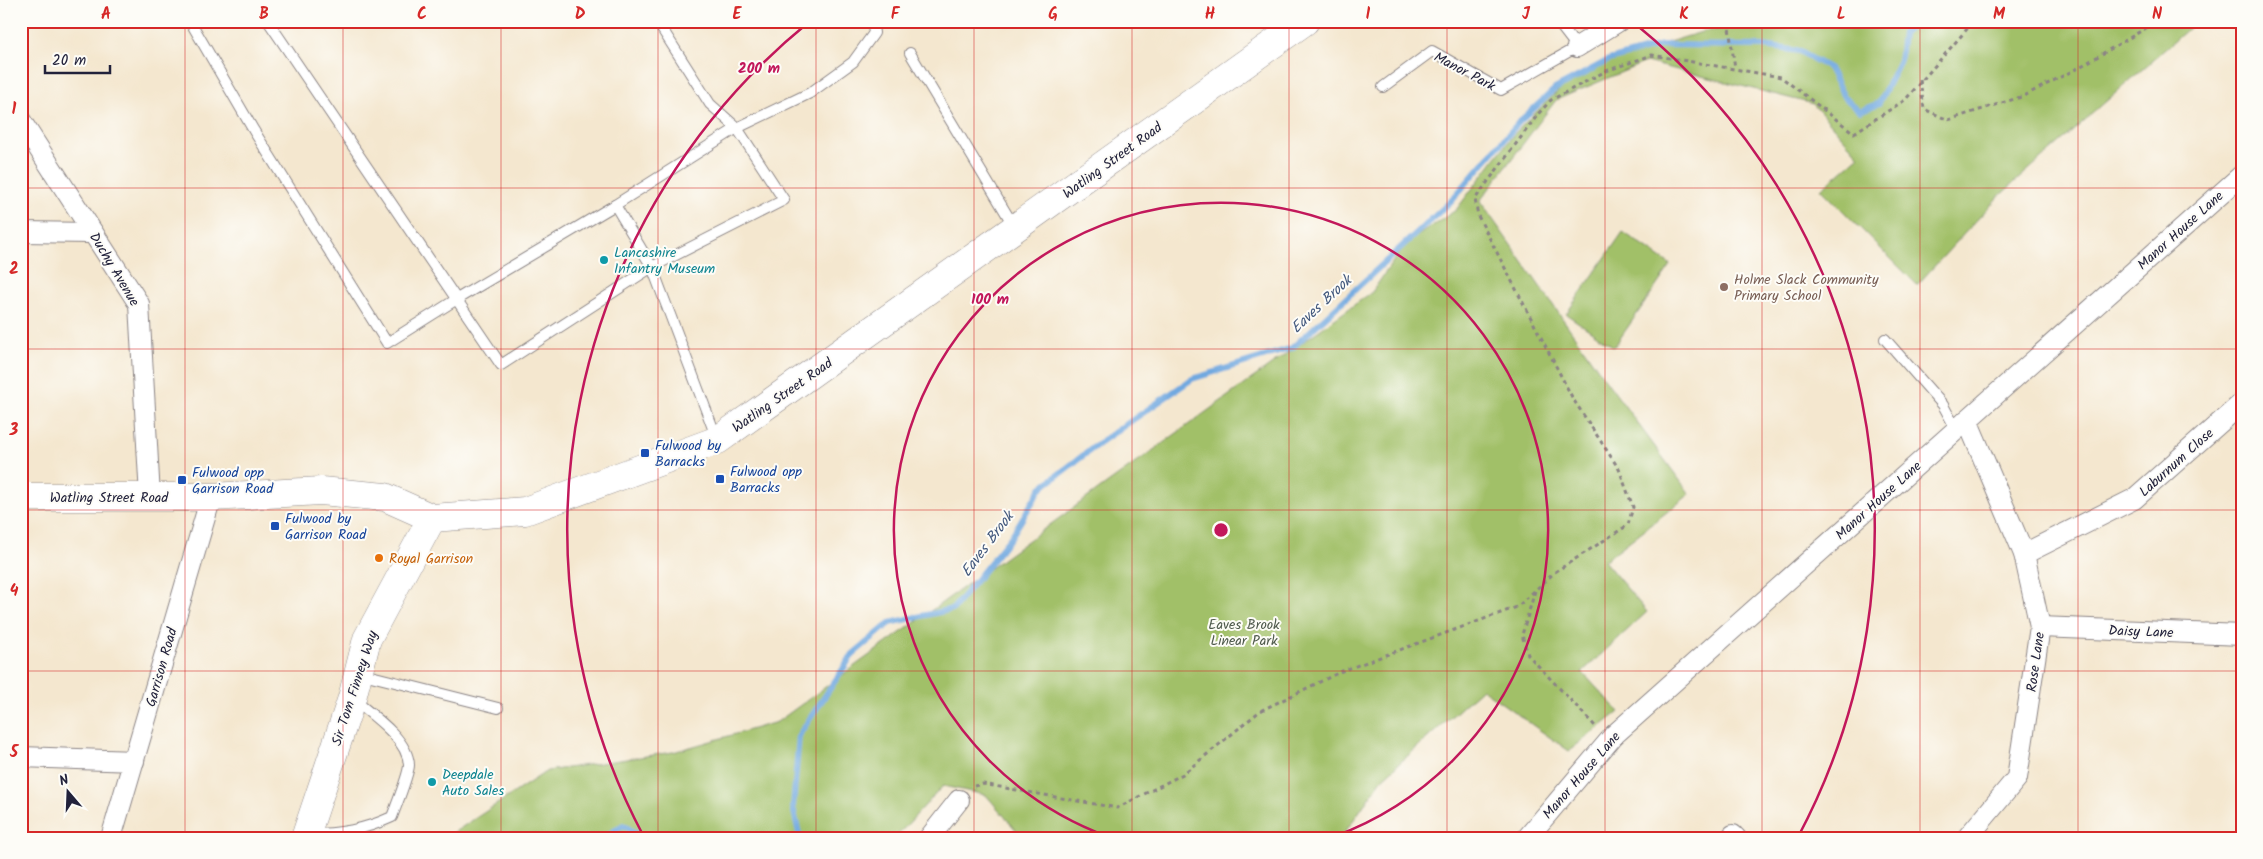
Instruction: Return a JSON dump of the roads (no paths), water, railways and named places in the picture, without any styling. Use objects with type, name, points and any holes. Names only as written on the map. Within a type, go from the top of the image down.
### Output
[{"type":"main road","name":"Watling Street Road","points":[[21,497],[211,497],[321,491],[385,498],[432,518],[525,511],[718,440],[1305,21]]},
{"type":"main road","name":"Sir Tom Finney Way","points":[[305,836],[355,685],[368,639],[432,518]]},
{"type":"street","name":"Manor Park","points":[[1577,47],[1619,21]]},
{"type":"street","name":"Duchy Avenue","points":[[21,121],[139,304],[150,497]]},
{"type":"street","name":"Manor House Lane","points":[[1527,838],[1614,735],[2242,175]]},
{"type":"street","points":[[21,232],[93,233]]},
{"type":"street","name":"Laburnum Close","points":[[2024,554],[2134,499],[2242,403]]},
{"type":"street","name":"Rose Lane","points":[[1962,425],[2024,554],[2040,627],[2017,778],[1968,838]]},
{"type":"street","name":"Garrison Road","points":[[111,838],[211,497]]},
{"type":"street","name":"Daisy Lane","points":[[2040,627],[2242,635]]},
{"type":"street","points":[[21,757],[134,761]]},
{"type":"street","points":[[929,838],[959,800]]},
{"type":"lane","points":[[190,21],[254,131],[387,343],[615,205],[737,128],[810,93],[853,62],[874,33],[872,21]]},
{"type":"lane","points":[[268,21],[501,365],[652,267],[784,200],[737,128],[710,104],[657,21]]},
{"type":"lane","points":[[1557,21],[1577,47]]},
{"type":"lane","name":"Manor Park","points":[[1383,87],[1432,51],[1501,90],[1577,47]]},
{"type":"lane","points":[[910,53],[1016,229]]},
{"type":"lane","points":[[615,205],[652,267],[718,440]]},
{"type":"lane","points":[[1885,339],[1962,425]]},
{"type":"lane","points":[[355,685],[498,708]]},
{"type":"lane","points":[[305,836],[361,829],[392,817],[409,766],[400,742],[355,685]]},
{"type":"waterway","name":"Eaves Brook","points":[[800,838],[793,807],[799,735],[853,654],[890,623],[953,609],[1011,537],[1041,488],[1102,441],[1192,379],[1292,348],[1450,202],[1520,121],[1555,89],[1609,60],[1662,45],[1764,46],[1799,51],[1829,68],[1844,97],[1860,111],[1879,103],[1900,60],[1903,33],[1918,21]]},
{"type":"waterway","name":"Eaves Brook","points":[[603,838],[623,825],[644,838]]},
{"type":"place","name":"Lancashire Infantry Museum","points":[[604,260]]},
{"type":"place","name":"Holme Slack Community Primary School","points":[[1724,287]]},
{"type":"place","name":"Fulwood by Barracks","points":[[645,453]]},
{"type":"place","name":"Fulwood opp Barracks","points":[[720,479]]},
{"type":"place","name":"Fulwood opp Garrison Road","points":[[182,480]]},
{"type":"place","name":"Fulwood by Garrison Road","points":[[275,526]]},
{"type":"place","name":"Royal Garrison","points":[[379,558]]},
{"type":"place","name":"Deepdale Auto Sales","points":[[432,782]]},
{"type":"park label","name":"Eaves Brook Linear Park","points":[[1244,632]]}]
